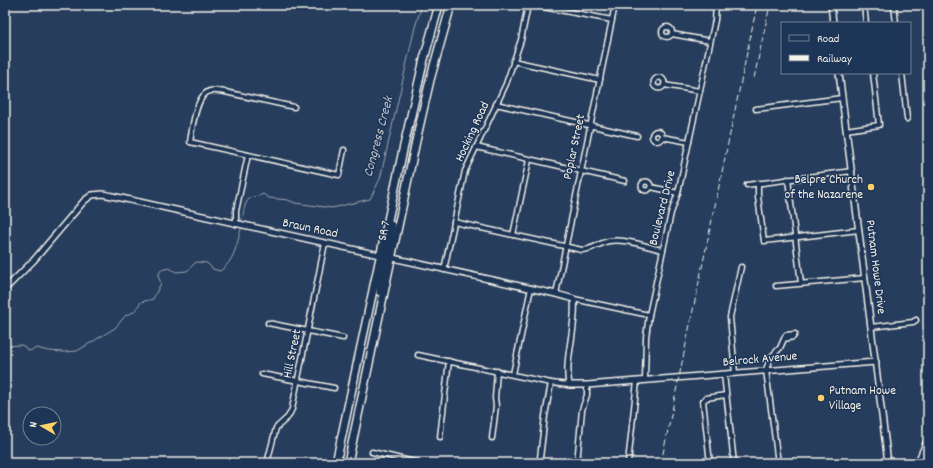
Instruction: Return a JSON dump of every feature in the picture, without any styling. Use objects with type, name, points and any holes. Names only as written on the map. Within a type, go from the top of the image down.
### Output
[{"type":"highway","name":"SR 7","points":[[348,463],[377,325],[395,188],[416,91],[439,5]]},
{"type":"highway","name":"SR 7","points":[[336,463],[386,256],[451,5]]},
{"type":"main road","points":[[918,463],[928,440]]},
{"type":"street","name":"Hocking Road","points":[[444,270],[465,171],[514,61],[525,25],[528,5]]},
{"type":"street","points":[[533,5],[612,20]]},
{"type":"street","name":"Poplar Street","points":[[556,294],[615,5]]},
{"type":"street","name":"Boulevard Drive","points":[[645,380],[646,337],[649,315],[671,211],[678,193],[715,20],[716,5]]},
{"type":"street","points":[[831,5],[833,22]]},
{"type":"street","points":[[864,5],[866,22]]},
{"type":"street","points":[[894,5],[896,22]]},
{"type":"street","points":[[672,34],[710,41]]},
{"type":"street","points":[[514,61],[600,80]]},
{"type":"street","name":"Putnam Howe Drive","points":[[839,74],[888,463]]},
{"type":"street","points":[[846,130],[875,127],[879,125],[872,74]]},
{"type":"street","points":[[902,74],[907,119]]},
{"type":"street","points":[[664,84],[700,91]]},
{"type":"street","points":[[294,107],[217,90],[210,91],[204,95],[197,109],[190,142],[340,175],[344,150]]},
{"type":"street","points":[[756,109],[842,98]]},
{"type":"street","points":[[496,104],[637,136]]},
{"type":"street","points":[[662,137],[689,142]]},
{"type":"street","points":[[476,147],[625,181]]},
{"type":"street","points":[[236,224],[236,211],[248,155]]},
{"type":"street","points":[[513,235],[529,160]]},
{"type":"street","points":[[747,184],[758,184],[852,171]]},
{"type":"street","points":[[788,179],[801,283]]},
{"type":"street","points":[[758,184],[761,227],[764,241],[858,230]]},
{"type":"street","points":[[651,187],[678,193]]},
{"type":"street","name":"Braun Road","points":[[5,289],[34,260],[84,201],[92,195],[98,194],[386,256],[649,315]]},
{"type":"street","points":[[454,222],[582,250],[589,250],[602,243],[614,240],[663,250]]},
{"type":"street","name":"Hill Street","points":[[267,463],[274,432],[290,414],[292,408],[326,243]]},
{"type":"street","points":[[735,373],[730,317],[741,267]]},
{"type":"street","points":[[776,286],[865,278]]},
{"type":"street","points":[[513,374],[531,288]]},
{"type":"street","points":[[569,385],[567,375],[574,316],[574,299]]},
{"type":"street","points":[[871,327],[913,322],[916,320]]},
{"type":"street","points":[[268,323],[344,338]]},
{"type":"street","points":[[778,463],[766,370],[770,358],[780,348],[784,339]]},
{"type":"street","points":[[418,355],[551,383],[587,385],[637,381],[628,463]]},
{"type":"street","points":[[440,437],[449,361]]},
{"type":"street","name":"Belrock Avenue","points":[[637,381],[876,362]]},
{"type":"street","points":[[492,438],[496,406],[495,398],[497,371]]},
{"type":"street","points":[[262,374],[334,388]]},
{"type":"street","points":[[724,374],[734,463]]},
{"type":"street","points":[[540,458],[551,383]]},
{"type":"street","points":[[577,463],[582,410],[587,395],[587,385]]},
{"type":"street","points":[[710,463],[703,401],[706,398],[726,395]]},
{"type":"street","points":[[372,452],[418,463]]},
{"type":"waterway","name":"Congress Creek","points":[[242,220],[248,200],[263,194],[269,198],[332,208],[370,199],[380,179],[415,27],[422,5]]},
{"type":"waterway","name":"Congress Creek","points":[[5,346],[22,345],[29,351],[37,348],[48,351],[77,351],[115,328],[126,315],[134,312],[141,302],[153,299],[161,283],[158,276],[161,270],[169,268],[176,272],[187,271],[196,262],[207,263],[213,269],[220,271],[232,258],[241,229]]},
{"type":"railway","points":[[661,463],[757,5]]},
{"type":"railway","points":[[754,78],[770,5]]},
{"type":"place","name":"Belpre Church of the Nazarene","points":[[871,187]]},
{"type":"place","name":"Putnam Howe Village","points":[[821,398]]}]
